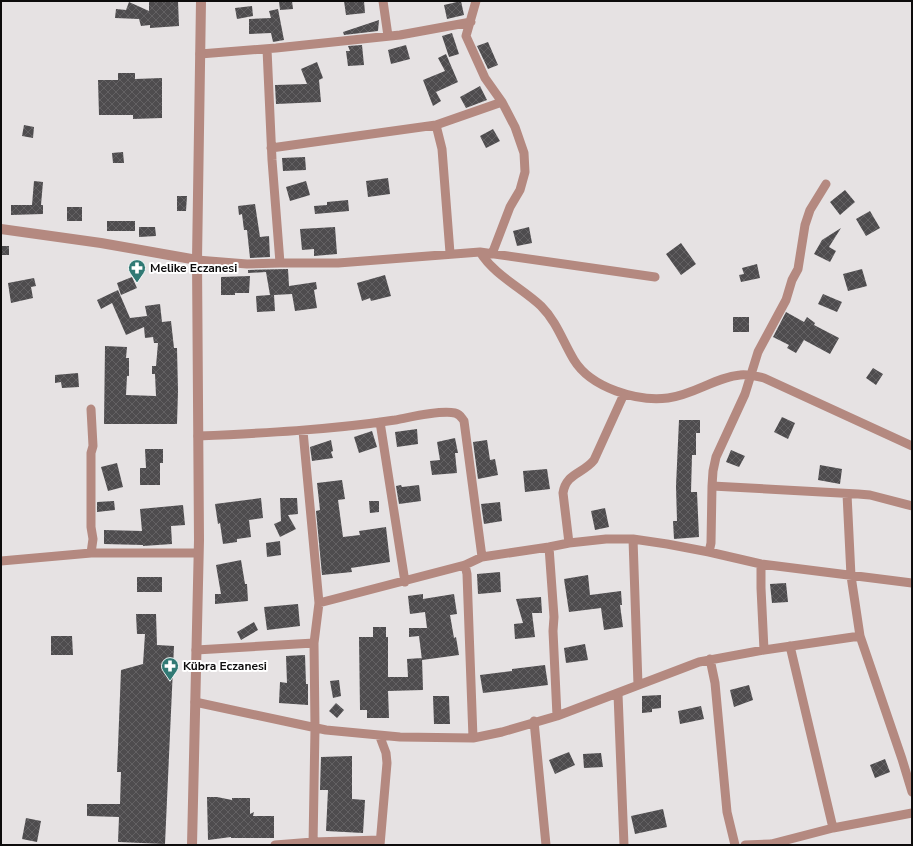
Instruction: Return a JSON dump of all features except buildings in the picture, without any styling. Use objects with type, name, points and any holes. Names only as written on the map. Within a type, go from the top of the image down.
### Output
[{"type":"street","points":[[192,845],[198,553],[196,260],[201,1]]},
{"type":"street","points":[[384,1],[388,36]]},
{"type":"street","points":[[476,1],[466,36],[485,78],[502,102],[515,127],[524,153],[525,172],[520,190],[510,206],[492,254]]},
{"type":"street","points":[[200,54],[267,49],[388,36],[471,22]]},
{"type":"street","points":[[267,49],[271,148],[280,262]]},
{"type":"street","points":[[271,148],[436,124],[502,102]]},
{"type":"street","points":[[436,124],[442,149],[450,253]]},
{"type":"street","points":[[709,552],[711,543],[713,471],[716,457],[745,394],[758,352],[786,300],[792,280],[798,269],[805,225],[810,210],[826,184]]},
{"type":"street","points":[[1,229],[101,243],[196,260],[247,264],[280,262],[338,263],[450,253],[480,252],[655,277]]},
{"type":"street","points":[[480,252],[492,268],[540,305],[548,314],[554,322],[575,361],[584,372],[597,382],[611,389],[624,394],[654,399],[667,398],[691,392],[728,377],[751,375],[764,378],[912,446]]},
{"type":"street","points":[[569,543],[563,493],[564,485],[570,478],[588,467],[594,460],[624,394]]},
{"type":"street","points":[[91,409],[93,446],[91,453],[91,527],[93,538],[91,552]]},
{"type":"street","points":[[198,436],[303,431],[380,422],[437,413],[454,413],[460,415],[464,421],[482,557]]},
{"type":"street","points":[[380,422],[405,582]]},
{"type":"street","points":[[303,431],[319,603],[314,643],[315,728],[313,844]]},
{"type":"street","points":[[712,486],[870,495],[912,506]]},
{"type":"street","points":[[847,494],[851,576],[860,636],[912,792]]},
{"type":"street","points":[[319,603],[405,582],[465,565],[482,557],[549,548],[569,543],[606,539],[633,539],[709,552],[762,564],[912,583]]},
{"type":"street","points":[[633,539],[638,685]]},
{"type":"street","points":[[549,548],[554,618],[553,631],[557,716]]},
{"type":"street","points":[[1,561],[91,552],[198,553]]},
{"type":"street","points":[[762,564],[761,588],[764,650]]},
{"type":"street","points":[[465,565],[467,582],[473,738]]},
{"type":"street","points":[[195,702],[326,730],[400,737],[473,738],[502,732],[557,716],[618,694],[688,665],[710,659],[860,636]]},
{"type":"street","points":[[196,650],[314,643]]},
{"type":"street","points":[[790,646],[833,828]]},
{"type":"street","points":[[710,659],[714,675],[727,812],[734,845]]},
{"type":"street","points":[[618,694],[624,845]]},
{"type":"street","points":[[534,722],[546,845]]},
{"type":"street","points":[[275,845],[380,843],[387,763],[386,753],[380,737],[385,736]]},
{"type":"street","points":[[745,845],[771,844],[833,828],[912,812]]},
{"type":"place","name":"Melike Eczanesi","points":[[137,283]]},
{"type":"place","name":"Kübra Eczanesi","points":[[170,681]]}]
